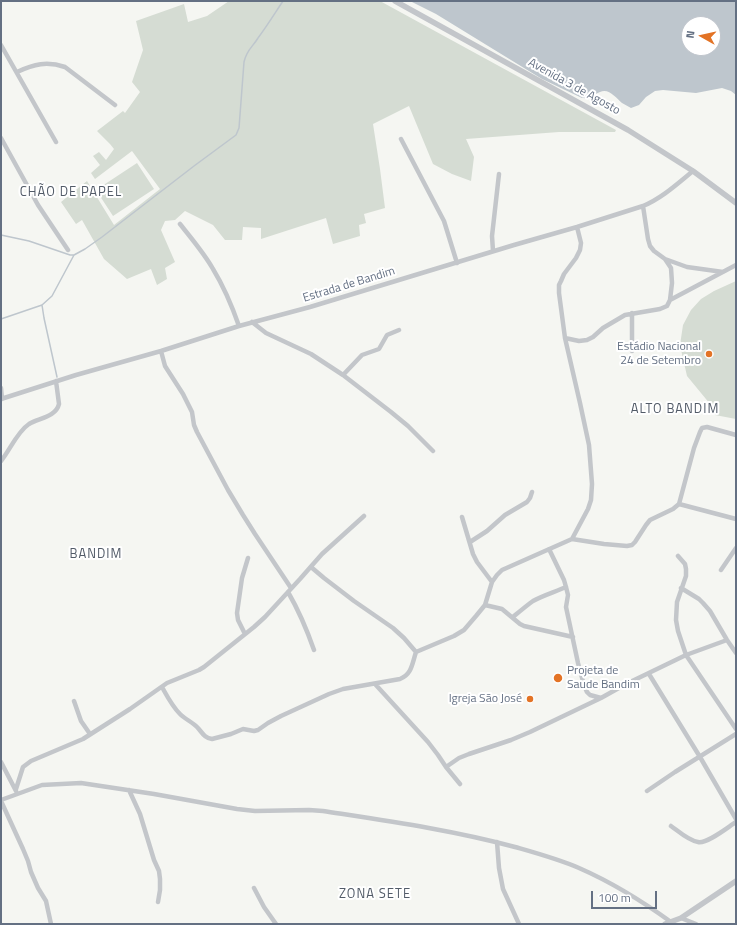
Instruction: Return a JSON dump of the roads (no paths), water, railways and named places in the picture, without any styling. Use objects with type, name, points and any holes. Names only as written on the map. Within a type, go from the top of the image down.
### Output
[{"type":"street","name":"Avenida 3 de Agosto","points":[[395,1],[621,126],[693,171],[736,203]]},
{"type":"street","points":[[1,45],[56,142]]},
{"type":"street","points":[[17,72],[30,66],[46,64],[60,65],[65,67],[115,105]]},
{"type":"street","points":[[1,138],[38,205],[68,250]]},
{"type":"street","points":[[401,139],[444,221],[457,263]]},
{"type":"street","name":"Estrada de Bandim","points":[[2,399],[56,381],[161,351],[252,322],[310,307],[643,206],[672,189],[693,171]]},
{"type":"street","points":[[493,251],[492,236],[499,174]]},
{"type":"street","points":[[643,206],[648,238],[650,246],[654,251],[665,259],[687,267],[723,272]]},
{"type":"street","points":[[180,224],[214,270],[230,301],[239,326]]},
{"type":"street","points":[[572,539],[588,509],[591,500],[592,484],[588,445],[566,338],[559,293],[559,285],[564,274],[580,250],[577,227]]},
{"type":"street","points":[[566,338],[578,341],[587,340],[619,318],[632,313],[660,309],[667,306],[670,300],[672,283],[671,268],[665,259]]},
{"type":"street","points":[[670,300],[736,265]]},
{"type":"street","points":[[632,313],[632,351]]},
{"type":"street","points":[[252,322],[266,333],[311,354],[343,375],[408,426],[433,451]]},
{"type":"street","points":[[343,375],[362,355],[379,349],[387,336],[399,330]]},
{"type":"street","points":[[161,351],[165,366],[190,408],[197,432],[228,490],[290,590],[314,650]]},
{"type":"street","points":[[1,461],[23,429],[32,422],[46,417],[58,408],[59,404],[56,381]]},
{"type":"street","points":[[1,388],[2,399]]},
{"type":"street","points":[[162,687],[172,705],[178,712],[195,725],[205,737],[212,739],[243,729],[254,731],[258,730],[268,723],[329,694],[350,688],[406,677],[409,673],[416,652],[454,636],[464,630],[485,605],[492,582],[502,570],[572,539],[604,544],[632,545],[650,520],[673,509],[679,504],[694,448],[701,429],[707,427],[736,434]]},
{"type":"street","points":[[470,542],[487,531],[505,515],[527,502],[532,492]]},
{"type":"street","points":[[679,504],[736,519]]},
{"type":"street","points":[[17,791],[22,769],[25,765],[31,761],[75,743],[130,709],[172,680],[199,670],[245,634],[265,617],[326,550],[364,516]]},
{"type":"street","points":[[462,517],[473,554],[492,582]]},
{"type":"street","points":[[721,570],[736,548]]},
{"type":"street","points":[[549,549],[564,580],[568,595],[566,607],[584,685],[590,695],[601,698]]},
{"type":"street","points":[[678,556],[685,564],[686,576],[677,602],[676,620],[686,655],[736,729]]},
{"type":"street","points":[[245,634],[238,620],[237,613],[242,578],[248,558]]},
{"type":"street","points":[[311,567],[354,601],[393,628],[416,652]]},
{"type":"street","points":[[512,617],[534,601],[566,588]]},
{"type":"street","points":[[681,588],[699,599],[710,611],[736,653]]},
{"type":"street","points":[[485,605],[502,609],[524,626],[573,637]]},
{"type":"street","points":[[446,767],[459,758],[511,740],[601,698],[626,684],[686,655],[727,640]]},
{"type":"street","points":[[648,674],[700,756],[736,821],[711,838],[701,842],[693,841],[671,826]]},
{"type":"street","points":[[375,684],[424,737],[460,784]]},
{"type":"street","points":[[74,701],[81,721],[90,734]]},
{"type":"street","points":[[647,791],[736,734]]},
{"type":"street","points":[[1,762],[17,791]]},
{"type":"street","points":[[51,924],[46,901],[38,888],[23,849],[1,801],[17,791],[42,785],[72,783],[129,790],[237,810],[309,810],[330,812],[460,834],[497,842],[535,852],[578,868],[625,892],[654,910],[668,923],[681,918],[736,881]]},
{"type":"street","points":[[129,790],[140,814],[154,860],[159,871],[160,890],[158,902]]},
{"type":"street","points":[[497,842],[499,868],[503,889],[519,924]]},
{"type":"street","points":[[254,888],[264,907],[276,924]]},
{"type":"street","points":[[681,918],[696,924]]},
{"type":"waterway","points":[[1,319],[42,305],[52,296],[74,255],[102,237],[236,135],[239,128],[245,58],[248,51],[265,29],[283,1]]},
{"type":"waterway","points":[[1,235],[29,241],[74,255]]},
{"type":"waterway","points":[[42,305],[57,377]]},
{"type":"place","name":"Estádio Nacional 24 de Setembro","points":[[709,354]]},
{"type":"place","name":"Projeta de Saude Bandim","points":[[558,678]]},
{"type":"place","name":"Igreja São José","points":[[530,699]]},
{"type":"district","name":"CHÃO DE PAPEL","points":[[71,193]]},
{"type":"district","name":"ALTO BANDIM","points":[[675,410]]},
{"type":"district","name":"BANDIM","points":[[96,555]]},
{"type":"district","name":"ZONA SETE","points":[[375,895]]}]
